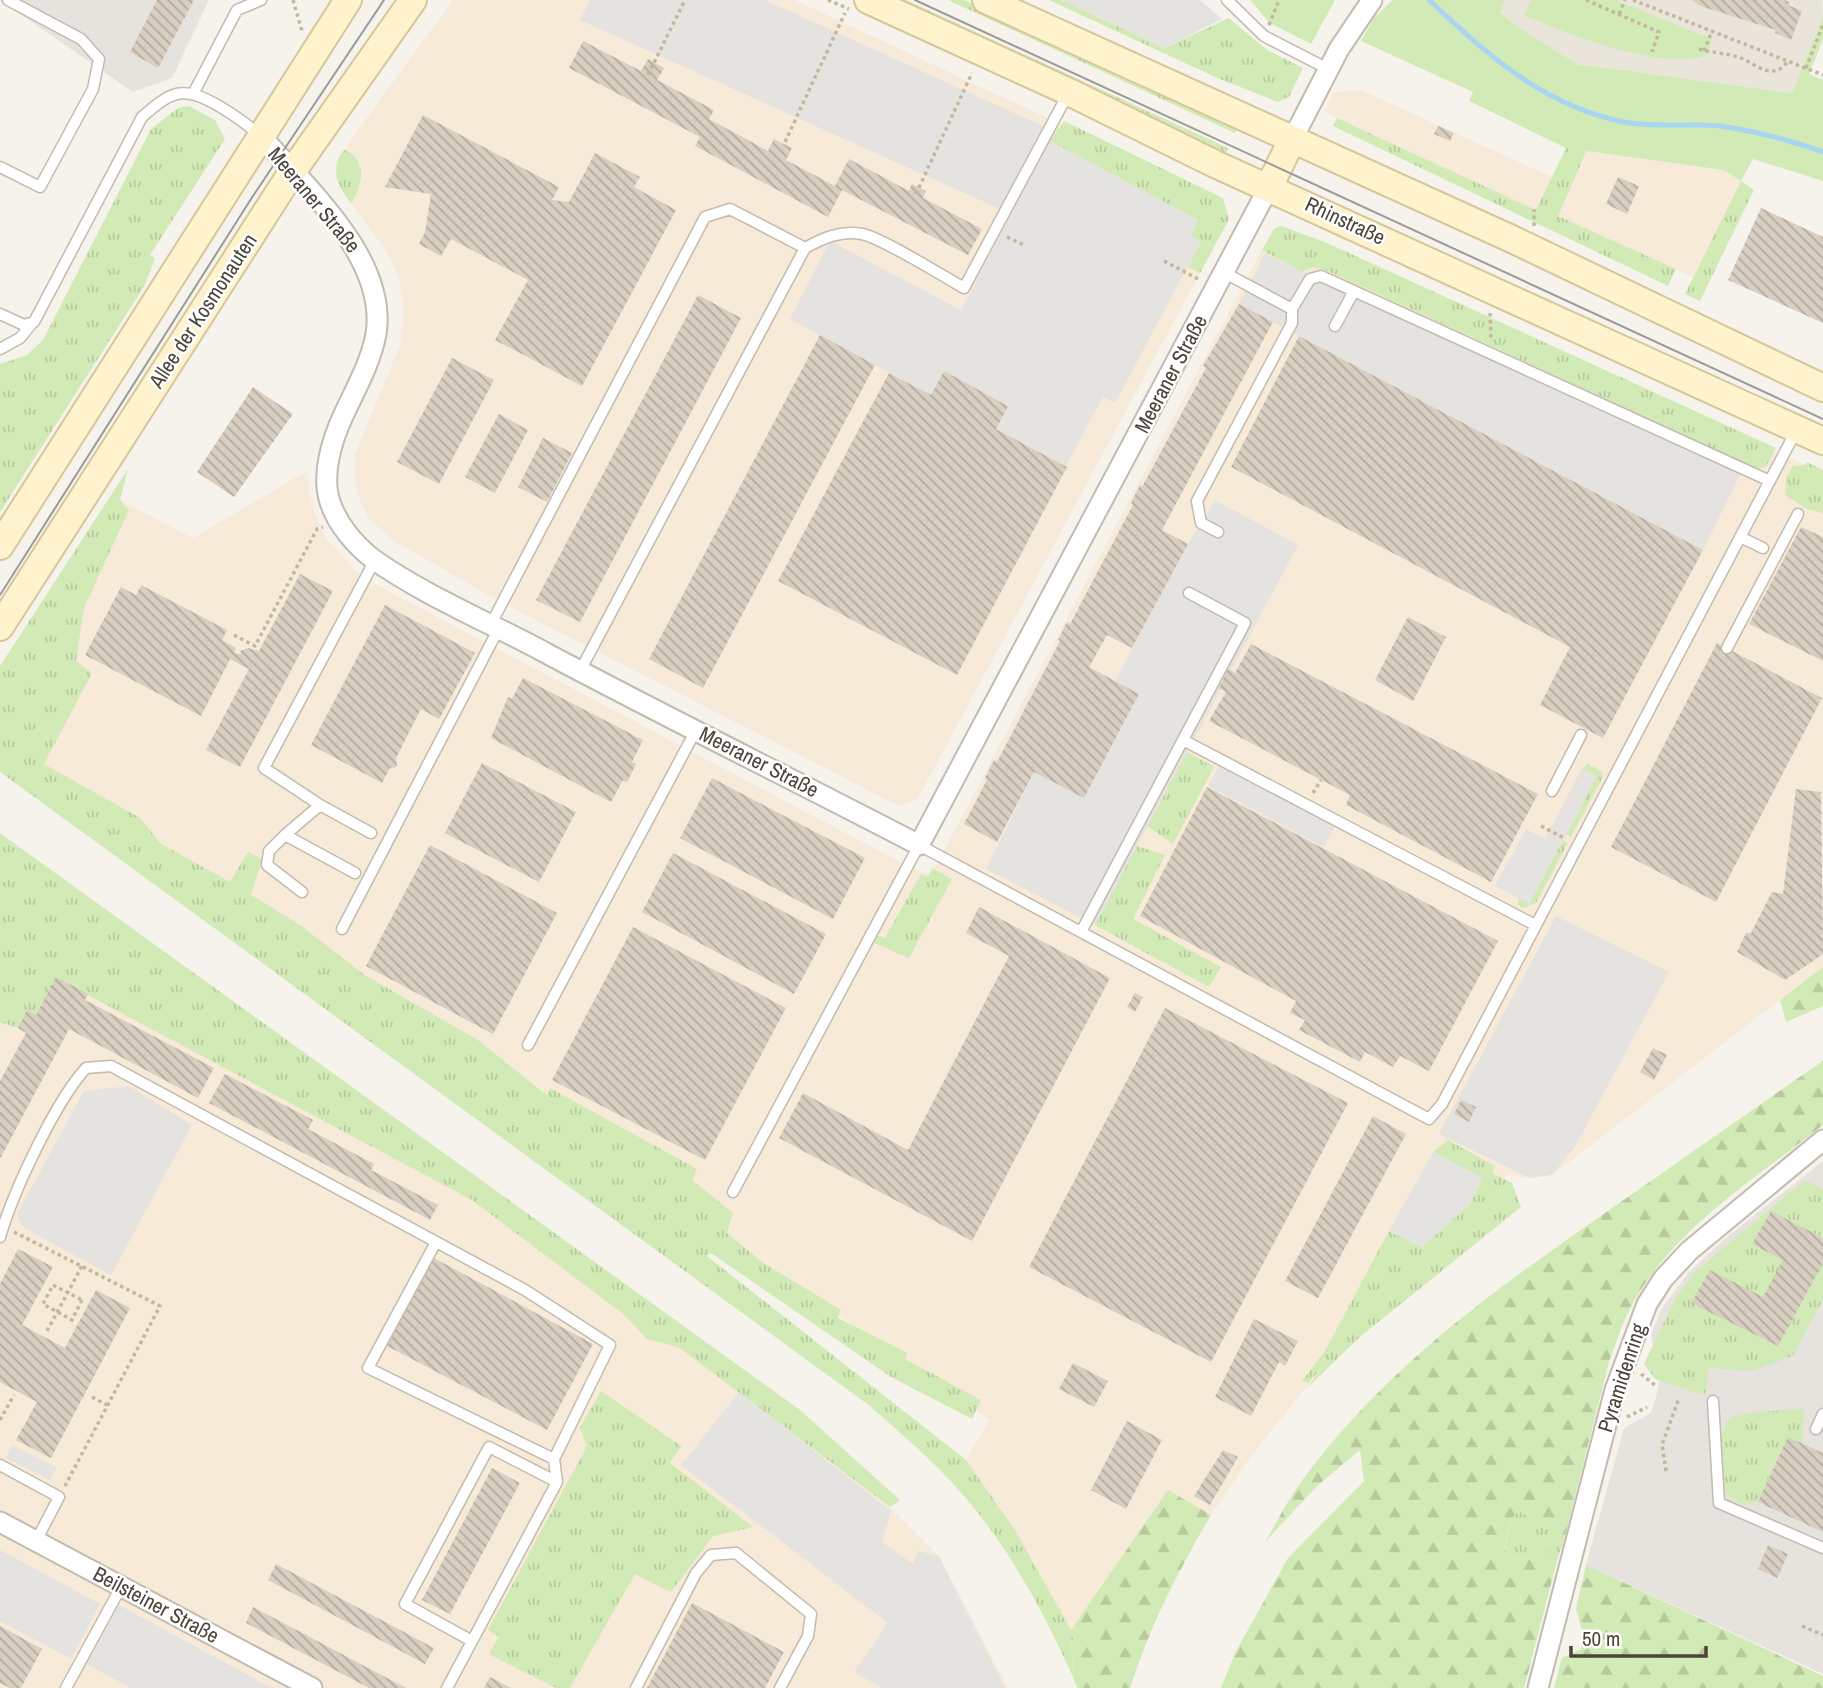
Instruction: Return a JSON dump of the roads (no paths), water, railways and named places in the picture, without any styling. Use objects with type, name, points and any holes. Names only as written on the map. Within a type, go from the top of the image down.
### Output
[{"type":"main road","name":"Allee der Kosmonauten","points":[[0,546],[348,0]]},
{"type":"main road","name":"Allee der Kosmonauten","points":[[0,627],[292,172],[413,0]]},
{"type":"main road","name":"Rhinstraße","points":[[868,0],[1823,441]]},
{"type":"main road","points":[[986,0],[1514,240],[1823,388]]},
{"type":"main road","points":[[1269,187],[1292,140]]},
{"type":"street","points":[[1292,140],[1328,69],[1372,0]]},
{"type":"street","name":"Meeraner Straße","points":[[260,135],[339,225],[362,258],[373,282],[378,308],[376,334],[369,357],[335,433],[328,480],[329,499],[337,518],[351,537],[375,560],[495,626],[919,845],[1269,187]]},
{"type":"street","name":"Pyramidenring","points":[[1538,1688],[1615,1390],[1647,1304],[1663,1279],[1689,1251],[1823,1140]]},
{"type":"street","name":"Beilsteiner Straße","points":[[0,1522],[312,1688]]},
{"type":"lane","points":[[0,167],[40,187],[93,89],[99,59],[81,39],[8,0]]},
{"type":"lane","points":[[194,92],[237,10],[261,0]]},
{"type":"lane","points":[[1227,0],[1264,36],[1328,69]]},
{"type":"lane","points":[[0,349],[20,338],[34,322],[142,117],[174,95],[194,92],[243,120],[260,135]]},
{"type":"lane","points":[[580,671],[805,248],[823,238],[842,233],[864,234],[964,288],[1069,92]]},
{"type":"lane","points":[[342,929],[705,217],[730,209],[805,248]]},
{"type":"lane","points":[[1224,273],[1292,309]]},
{"type":"lane","points":[[1218,532],[1201,523],[1197,501],[1292,323],[1292,309],[1310,279],[1321,276],[1770,481]]},
{"type":"lane","points":[[1335,326],[1354,291]]},
{"type":"lane","points":[[0,314],[24,325],[34,322]]},
{"type":"lane","points":[[733,1192],[919,845],[1429,1119],[1442,1104],[1797,429]]},
{"type":"lane","points":[[1727,649],[1798,514]]},
{"type":"lane","points":[[1740,537],[1763,548]]},
{"type":"lane","points":[[372,833],[320,805],[264,768],[375,560]]},
{"type":"lane","points":[[1081,932],[1245,623],[1189,593]]},
{"type":"lane","points":[[528,1045],[696,730]]},
{"type":"lane","points":[[1552,791],[1581,735]]},
{"type":"lane","points":[[1183,740],[1535,925]]},
{"type":"lane","points":[[302,892],[267,865],[270,851],[320,805]]},
{"type":"lane","points":[[285,835],[355,873]]},
{"type":"lane","points":[[1,1232],[10,1205],[71,1085],[86,1068],[111,1066],[525,1290],[610,1345],[554,1458],[558,1482],[447,1688]]},
{"type":"lane","points":[[436,1241],[368,1368],[554,1458]]},
{"type":"lane","points":[[1713,1401],[1719,1503],[1823,1548]]},
{"type":"lane","points":[[1816,1429],[1823,1414]]},
{"type":"lane","points":[[472,1641],[405,1605],[489,1447],[558,1482]]},
{"type":"lane","points":[[0,1465],[59,1497],[36,1541]]},
{"type":"lane","points":[[636,1688],[696,1573],[711,1555],[736,1553],[811,1614],[808,1636],[780,1688]]},
{"type":"lane","points":[[66,1688],[121,1587]]},
{"type":"waterway","points":[[1429,0],[1495,58],[1567,104],[1624,122],[1720,126],[1772,136],[1823,152]]},
{"type":"tram line","points":[[0,595],[251,199],[384,0]]},
{"type":"tram line","points":[[915,0],[1823,419]]}]
